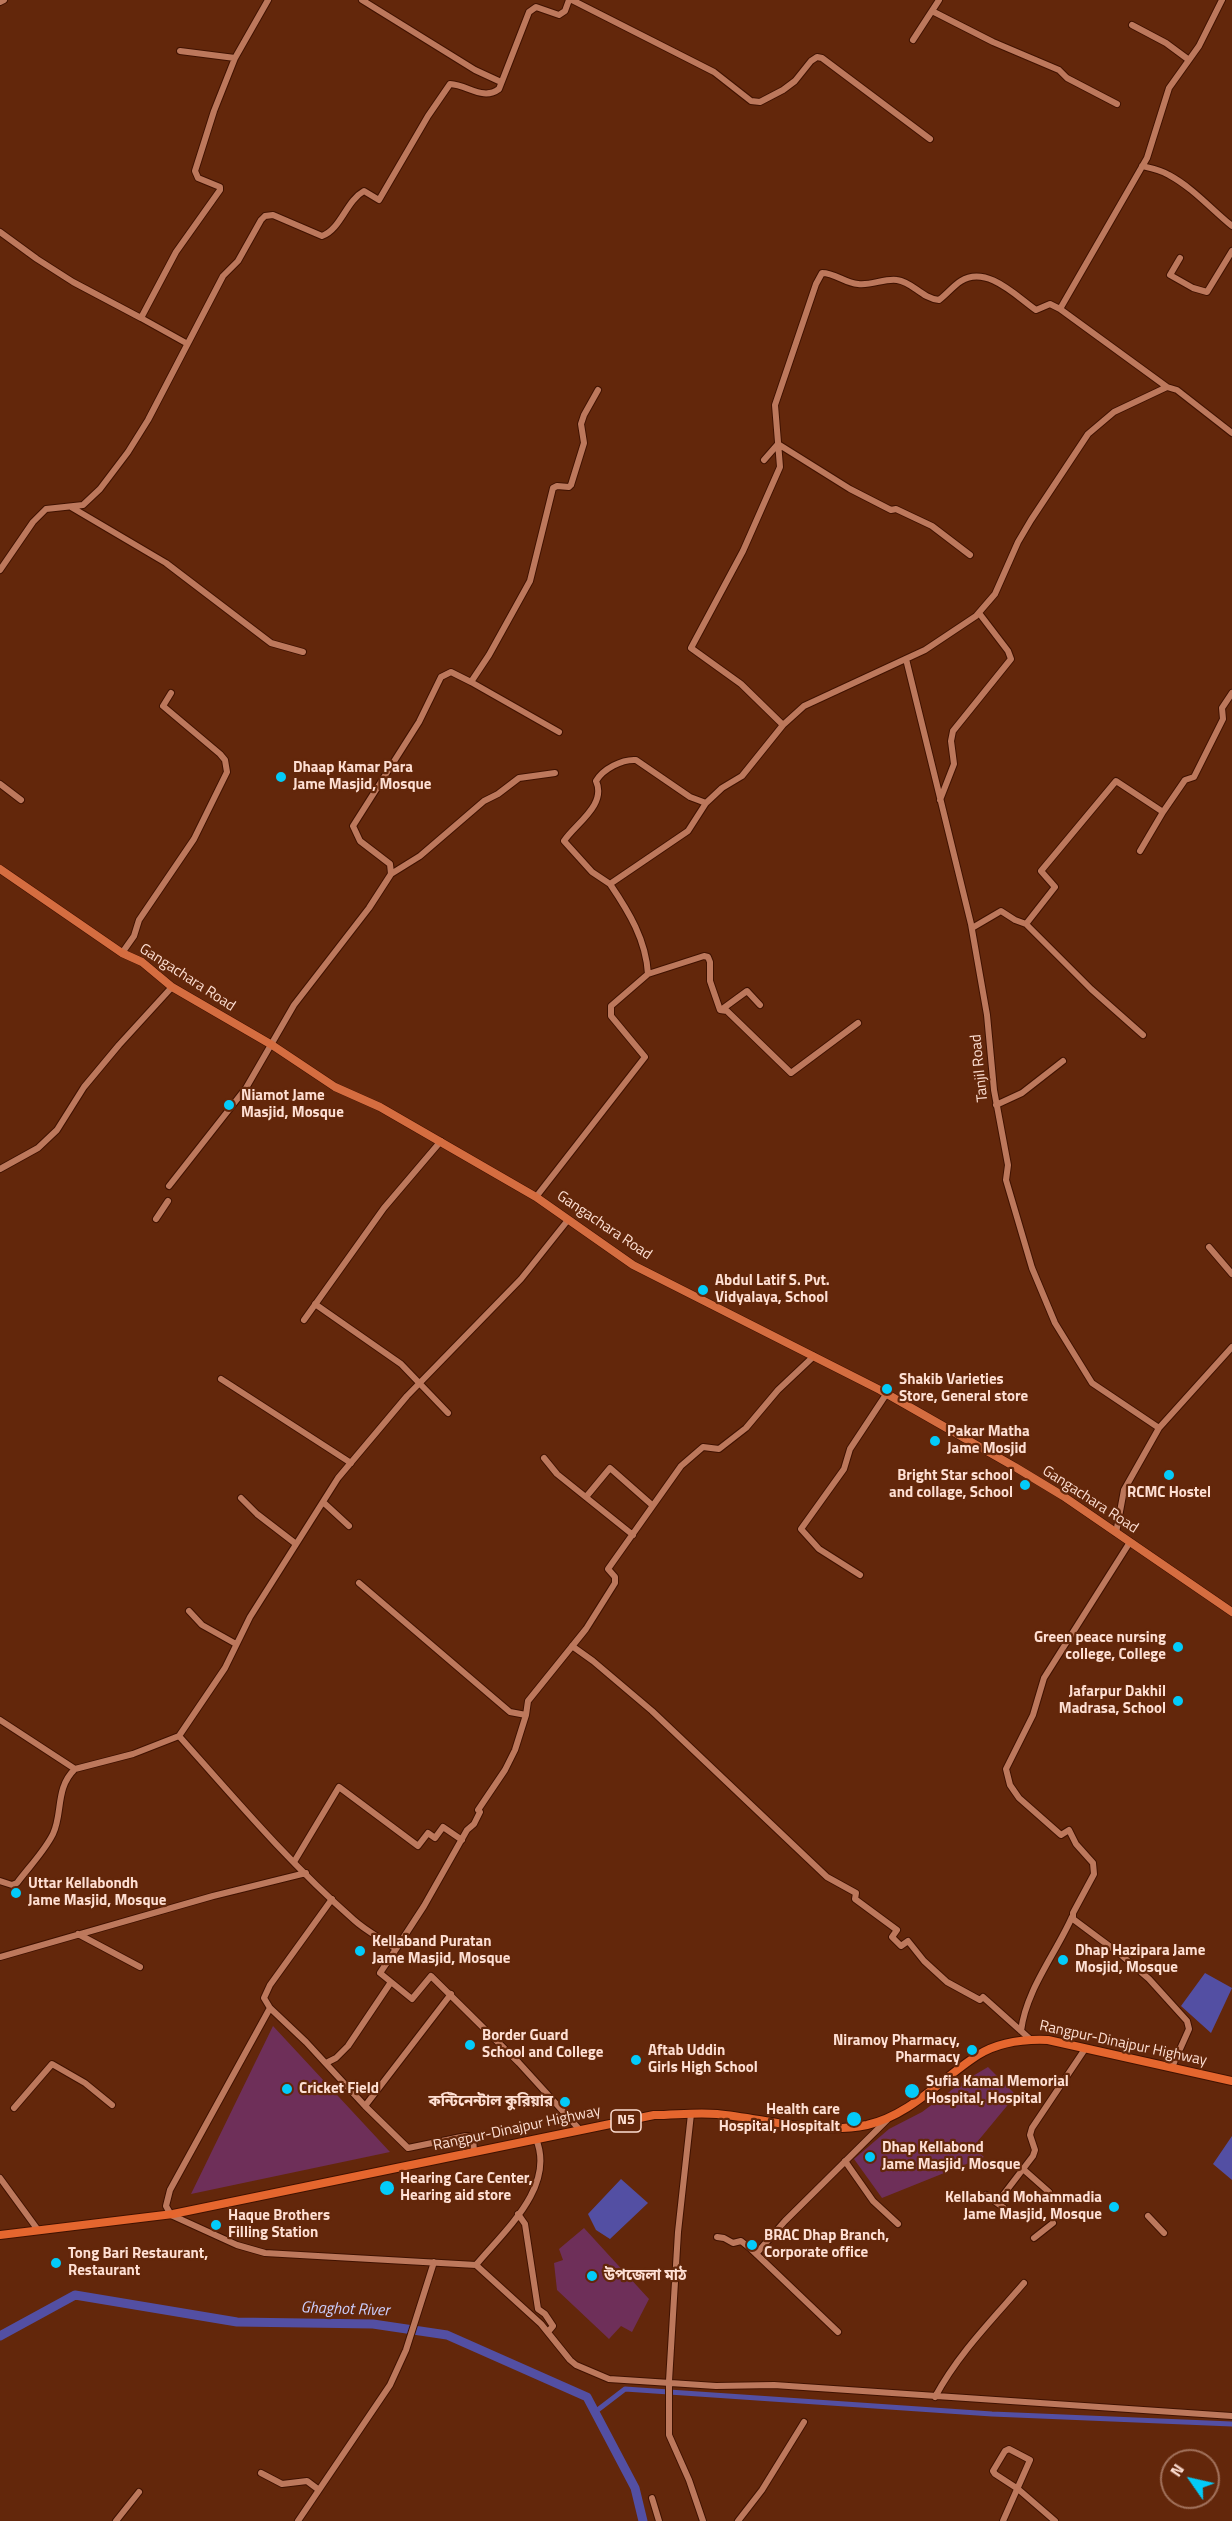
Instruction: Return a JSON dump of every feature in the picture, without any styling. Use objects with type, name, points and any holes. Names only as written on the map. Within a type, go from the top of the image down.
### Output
[{"type":"highway","name":"Rangpur-Dinajpur Highway","points":[[0,2235],[171,2215],[654,2115],[715,2114],[807,2126],[845,2128],[868,2124],[889,2117],[939,2086],[979,2054],[1002,2044],[1030,2039],[1048,2040],[1232,2081]]},
{"type":"main road","name":"Gangachara Road","points":[[0,869],[122,953],[142,962],[172,987],[272,1045],[335,1087],[380,1107],[536,1197],[633,1264],[887,1394],[1034,1479],[1232,1612]]},
{"type":"street","points":[[141,318],[176,252],[220,190],[220,187],[198,178],[195,171],[214,111],[235,58],[268,0]]},
{"type":"street","points":[[362,0],[476,70],[501,82]]},
{"type":"street","points":[[0,570],[33,522],[46,509],[83,505],[100,489],[128,452],[148,420],[223,276],[238,261],[261,220],[265,216],[273,215],[316,235],[330,233],[354,197],[364,191],[379,200],[428,116],[450,84],[488,95],[499,89],[530,12],[536,7],[559,15],[565,11],[570,0],[714,72],[751,101],[760,102],[783,90],[795,81],[811,61],[817,57],[822,58],[930,139]]},
{"type":"street","points":[[913,40],[939,0]]},
{"type":"street","points":[[1060,309],[1142,166],[1169,88],[1199,46],[1222,0]]},
{"type":"street","points":[[932,11],[993,42],[1059,70],[1067,78],[1118,104]]},
{"type":"street","points":[[1132,25],[1166,43],[1189,60]]},
{"type":"street","points":[[180,51],[235,58]]},
{"type":"street","points":[[1142,166],[1168,174],[1202,198],[1212,210],[1232,226]]},
{"type":"street","points":[[0,232],[73,282],[186,344]]},
{"type":"street","points":[[1180,258],[1170,275],[1193,288],[1207,292],[1232,251]]},
{"type":"street","points":[[783,725],[741,684],[691,648],[743,551],[780,467],[775,405],[816,284],[822,273],[860,285],[896,279],[909,285],[927,299],[939,300],[962,280],[984,277],[996,281],[1036,310],[1050,304],[1060,309],[1167,387],[1177,390],[1232,434]]},
{"type":"street","points":[[610,884],[688,831],[706,802],[722,788],[742,776],[783,725],[804,706],[906,659],[949,635],[979,613],[995,594],[1026,527],[1088,434],[1114,412],[1167,387]]},
{"type":"street","points":[[471,682],[531,581],[548,502],[553,488],[569,487],[571,484],[584,443],[581,424],[598,390]]},
{"type":"street","points":[[764,460],[778,444]]},
{"type":"street","points":[[778,444],[850,489],[891,510],[896,509],[932,526],[970,555]]},
{"type":"street","points":[[71,507],[166,563],[271,643],[303,652]]},
{"type":"street","points":[[940,800],[954,764],[951,741],[953,731],[1011,659],[1008,651],[979,613]]},
{"type":"street","name":"Tanjil Road","points":[[906,659],[972,928],[987,1016],[996,1105],[1008,1165],[1006,1180],[1032,1268],[1054,1323],[1092,1383],[1159,1428]]},
{"type":"street","points":[[392,874],[390,864],[360,841],[353,826],[419,722],[441,677],[451,672],[559,732]]},
{"type":"street","points":[[122,953],[134,936],[139,920],[194,839],[227,772],[225,760],[220,754],[163,706],[171,693]]},
{"type":"street","points":[[1140,851],[1185,780],[1194,777],[1223,719],[1222,708],[1232,693]]},
{"type":"street","points":[[648,974],[647,960],[640,936],[630,914],[610,884],[592,872],[564,841],[586,817],[597,799],[599,791],[596,781],[598,777],[628,760],[636,760],[690,797],[706,802]]},
{"type":"street","points":[[169,1186],[246,1088],[294,1005],[392,874],[420,856],[484,801],[498,794],[519,778],[555,773]]},
{"type":"street","points":[[1026,924],[1055,886],[1041,871],[1116,781],[1163,812]]},
{"type":"street","points":[[0,784],[21,800]]},
{"type":"street","points":[[972,928],[1002,911],[1026,924],[1143,1035]]},
{"type":"street","points":[[536,1197],[644,1061],[644,1053],[610,1016],[611,1006],[648,974],[708,957],[710,981],[721,1011]]},
{"type":"street","points":[[0,1169],[38,1148],[57,1130],[84,1087],[172,987]]},
{"type":"street","points":[[721,1011],[747,991],[760,1005]]},
{"type":"street","points":[[721,1011],[727,1011],[791,1073],[858,1023]]},
{"type":"street","points":[[996,1105],[1022,1093],[1063,1061]]},
{"type":"street","points":[[304,1320],[342,1270],[384,1208],[441,1141]]},
{"type":"street","points":[[156,1219],[168,1201]]},
{"type":"street","points":[[0,1881],[12,1885],[16,1883],[53,1833],[60,1797],[69,1775],[75,1769],[133,1754],[179,1736],[225,1668],[250,1617],[323,1502],[351,1463],[420,1384],[521,1279],[568,1220]]},
{"type":"street","points":[[1209,1247],[1232,1274]]},
{"type":"street","points":[[315,1304],[401,1364],[448,1413]]},
{"type":"street","points":[[1116,1533],[1124,1490],[1159,1428],[1232,1347]]},
{"type":"street","points":[[580,2130],[536,2080],[431,1976],[412,1999],[380,1973],[424,1906],[467,1830],[474,1824],[480,1812],[478,1810],[510,1760],[526,1716],[528,1701],[572,1646],[615,1583],[615,1577],[608,1569],[652,1505],[681,1466],[703,1447],[719,1449],[746,1428],[778,1390],[814,1356]]},
{"type":"street","points":[[221,1379],[351,1463]]},
{"type":"street","points":[[860,1575],[819,1549],[801,1530],[844,1469],[850,1449],[887,1394]]},
{"type":"street","points":[[544,1458],[557,1474],[633,1535]]},
{"type":"street","points":[[586,1497],[610,1468],[652,1505]]},
{"type":"street","points":[[241,1498],[257,1514],[296,1544]]},
{"type":"street","points":[[323,1502],[349,1526]]},
{"type":"street","points":[[1021,2031],[1023,2014],[1030,1996],[1055,1953],[1094,1874],[1091,1858],[1076,1844],[1069,1830],[1061,1835],[1019,1798],[1010,1785],[1006,1768],[1033,1715],[1044,1678],[1130,1542]]},
{"type":"street","points":[[359,1583],[510,1712],[526,1716]]},
{"type":"street","points":[[189,1611],[202,1625],[236,1644]]},
{"type":"street","points":[[572,1646],[652,1711],[827,1877],[856,1893],[855,1899],[897,1930],[892,1937],[901,1946],[908,1941],[924,1961],[947,1982],[980,2000],[982,1997],[1030,2039]]},
{"type":"street","points":[[0,1720],[75,1769]]},
{"type":"street","points":[[179,1736],[306,1874],[355,1921],[396,1949]]},
{"type":"street","points":[[294,1862],[339,1787],[418,1846],[428,1833],[435,1838],[443,1827],[462,1840]]},
{"type":"street","points":[[0,1957],[213,1896],[306,1874]]},
{"type":"street","points":[[333,1899],[270,1985],[264,1998],[270,2008],[408,2148],[466,2136],[473,2137],[474,2152]]},
{"type":"street","points":[[1072,1917],[1074,1921],[1120,1954],[1149,1979],[1187,2021],[1189,2029],[1172,2067]]},
{"type":"street","points":[[78,1934],[140,1967]]},
{"type":"street","points":[[326,2063],[336,2058],[348,2046],[391,1982]]},
{"type":"street","points":[[365,2106],[451,1994]]},
{"type":"street","points":[[270,2008],[170,2190],[166,2206],[171,2215],[237,2245],[265,2253],[476,2265],[548,2332],[576,2365],[609,2379],[716,2386],[774,2385],[1232,2416]]},
{"type":"street","points":[[998,2203],[1034,2153],[1030,2135],[1032,2128],[1085,2049]]},
{"type":"street","points":[[14,2108],[52,2064],[85,2083],[112,2105]]},
{"type":"street","points":[[691,2114],[678,2232],[669,2383],[669,2435],[689,2480],[703,2521]]},
{"type":"street","points":[[756,2254],[785,2221],[889,2117]]},
{"type":"street","points":[[476,2265],[534,2192],[539,2174],[540,2151],[536,2139]]},
{"type":"street","points":[[844,2161],[873,2202],[898,2224]]},
{"type":"street","points":[[1023,2169],[1050,2192]]},
{"type":"street","points":[[0,2178],[38,2230]]},
{"type":"street","points":[[986,2195],[1015,2216]]},
{"type":"street","points":[[518,2214],[525,2224],[538,2309],[545,2314],[553,2326],[548,2332]]},
{"type":"street","points":[[1148,2216],[1164,2233]]},
{"type":"street","points":[[1034,2238],[1053,2223]]},
{"type":"street","points":[[717,2237],[724,2238],[733,2244],[741,2241],[838,2332]]},
{"type":"street","points":[[298,2521],[390,2385],[406,2350],[434,2262]]},
{"type":"street","points":[[934,2397],[965,2350],[1024,2283]]},
{"type":"street","points":[[738,2521],[762,2490],[804,2422]]},
{"type":"street","points":[[1003,2521],[1018,2488],[1030,2460],[1009,2450],[1005,2451],[993,2472],[1018,2488],[1055,2521]]},
{"type":"street","points":[[261,2473],[282,2484],[307,2481],[319,2490]]},
{"type":"street","points":[[116,2521],[139,2492]]},
{"type":"street","points":[[652,2498],[659,2521]]},
{"type":"shaded area","points":[[1205,1973],[1232,1988],[1211,2033],[1181,2006]]},
{"type":"shaded area","name":"Cricket Field","points":[[273,2026],[390,2152],[191,2194]]},
{"type":"shaded area","points":[[988,2067],[1016,2095],[973,2147],[984,2157],[882,2198],[854,2159],[889,2129],[922,2112],[961,2083]]},
{"type":"shaded area","points":[[1232,2136],[1232,2180],[1213,2164]]},
{"type":"shaded area","points":[[621,2179],[648,2203],[610,2239],[596,2230],[588,2214]]},
{"type":"shaded area","name":"উপজেলা মাঠ","points":[[584,2228],[649,2299],[632,2332],[621,2326],[609,2339],[557,2290],[554,2263],[563,2260],[559,2249]]},
{"type":"waterway","name":"Ghaghot River","points":[[0,2336],[75,2295],[237,2322],[373,2324],[447,2335],[587,2397],[635,2488],[643,2521]]},
{"type":"waterway","points":[[595,2412],[625,2389],[992,2414],[1232,2424]]},
{"type":"place","name":"Dhaap Kamar Para Jame Masjid, Mosque","points":[[281,777]]},
{"type":"place","name":"Niamot Jame Masjid, Mosque","points":[[229,1105]]},
{"type":"place","name":"Abdul Latif S. Pvt. Vidyalaya, School","points":[[703,1290]]},
{"type":"place","name":"Shakib Varieties Store, General store","points":[[887,1389]]},
{"type":"place","name":"Pakar Matha Jame Mosjid","points":[[935,1441]]},
{"type":"place","name":"RCMC Hostel","points":[[1169,1475]]},
{"type":"place","name":"Bright Star school and collage, School","points":[[1025,1485]]},
{"type":"place","name":"Green peace nursing college, College","points":[[1178,1647]]},
{"type":"place","name":"Jafarpur Dakhil Madrasa, School","points":[[1178,1701]]},
{"type":"place","name":"Uttar Kellabondh Jame Masjid, Mosque","points":[[16,1893]]},
{"type":"place","name":"Kellaband Puratan Jame Masjid, Mosque","points":[[360,1951]]},
{"type":"place","name":"Dhap Hazipara Jame Mosjid, Mosque","points":[[1063,1960]]},
{"type":"place","name":"Border Guard School and College","points":[[470,2045]]},
{"type":"place","name":"Niramoy Pharmacy, Pharmacy","points":[[972,2050]]},
{"type":"place","name":"Aftab Uddin Girls High School","points":[[636,2060]]},
{"type":"place","name":"Cricket Field","points":[[287,2089]]},
{"type":"place","name":"Sufia Kamal Memorial Hospital, Hospital","points":[[912,2091]]},
{"type":"place","name":"কন্টিনেন্টাল কুরিয়ার","points":[[565,2102]]},
{"type":"place","name":"Health care Hospital, Hospitalt","points":[[854,2119]]},
{"type":"place","name":"Dhap Kellabond Jame Masjid, Mosque","points":[[870,2157]]},
{"type":"place","name":"Hearing Care Center, Hearing aid store","points":[[387,2188]]},
{"type":"place","name":"Kellaband Mohammadia Jame Masjid, Mosque","points":[[1114,2207]]},
{"type":"place","name":"Haque Brothers Filling Station","points":[[216,2225]]},
{"type":"place","name":"BRAC Dhap Branch, Corporate office","points":[[752,2245]]},
{"type":"place","name":"Tong Bari Restaurant, Restaurant","points":[[56,2263]]},
{"type":"place","name":"উপজেলা মাঠ","points":[[592,2276]]}]
